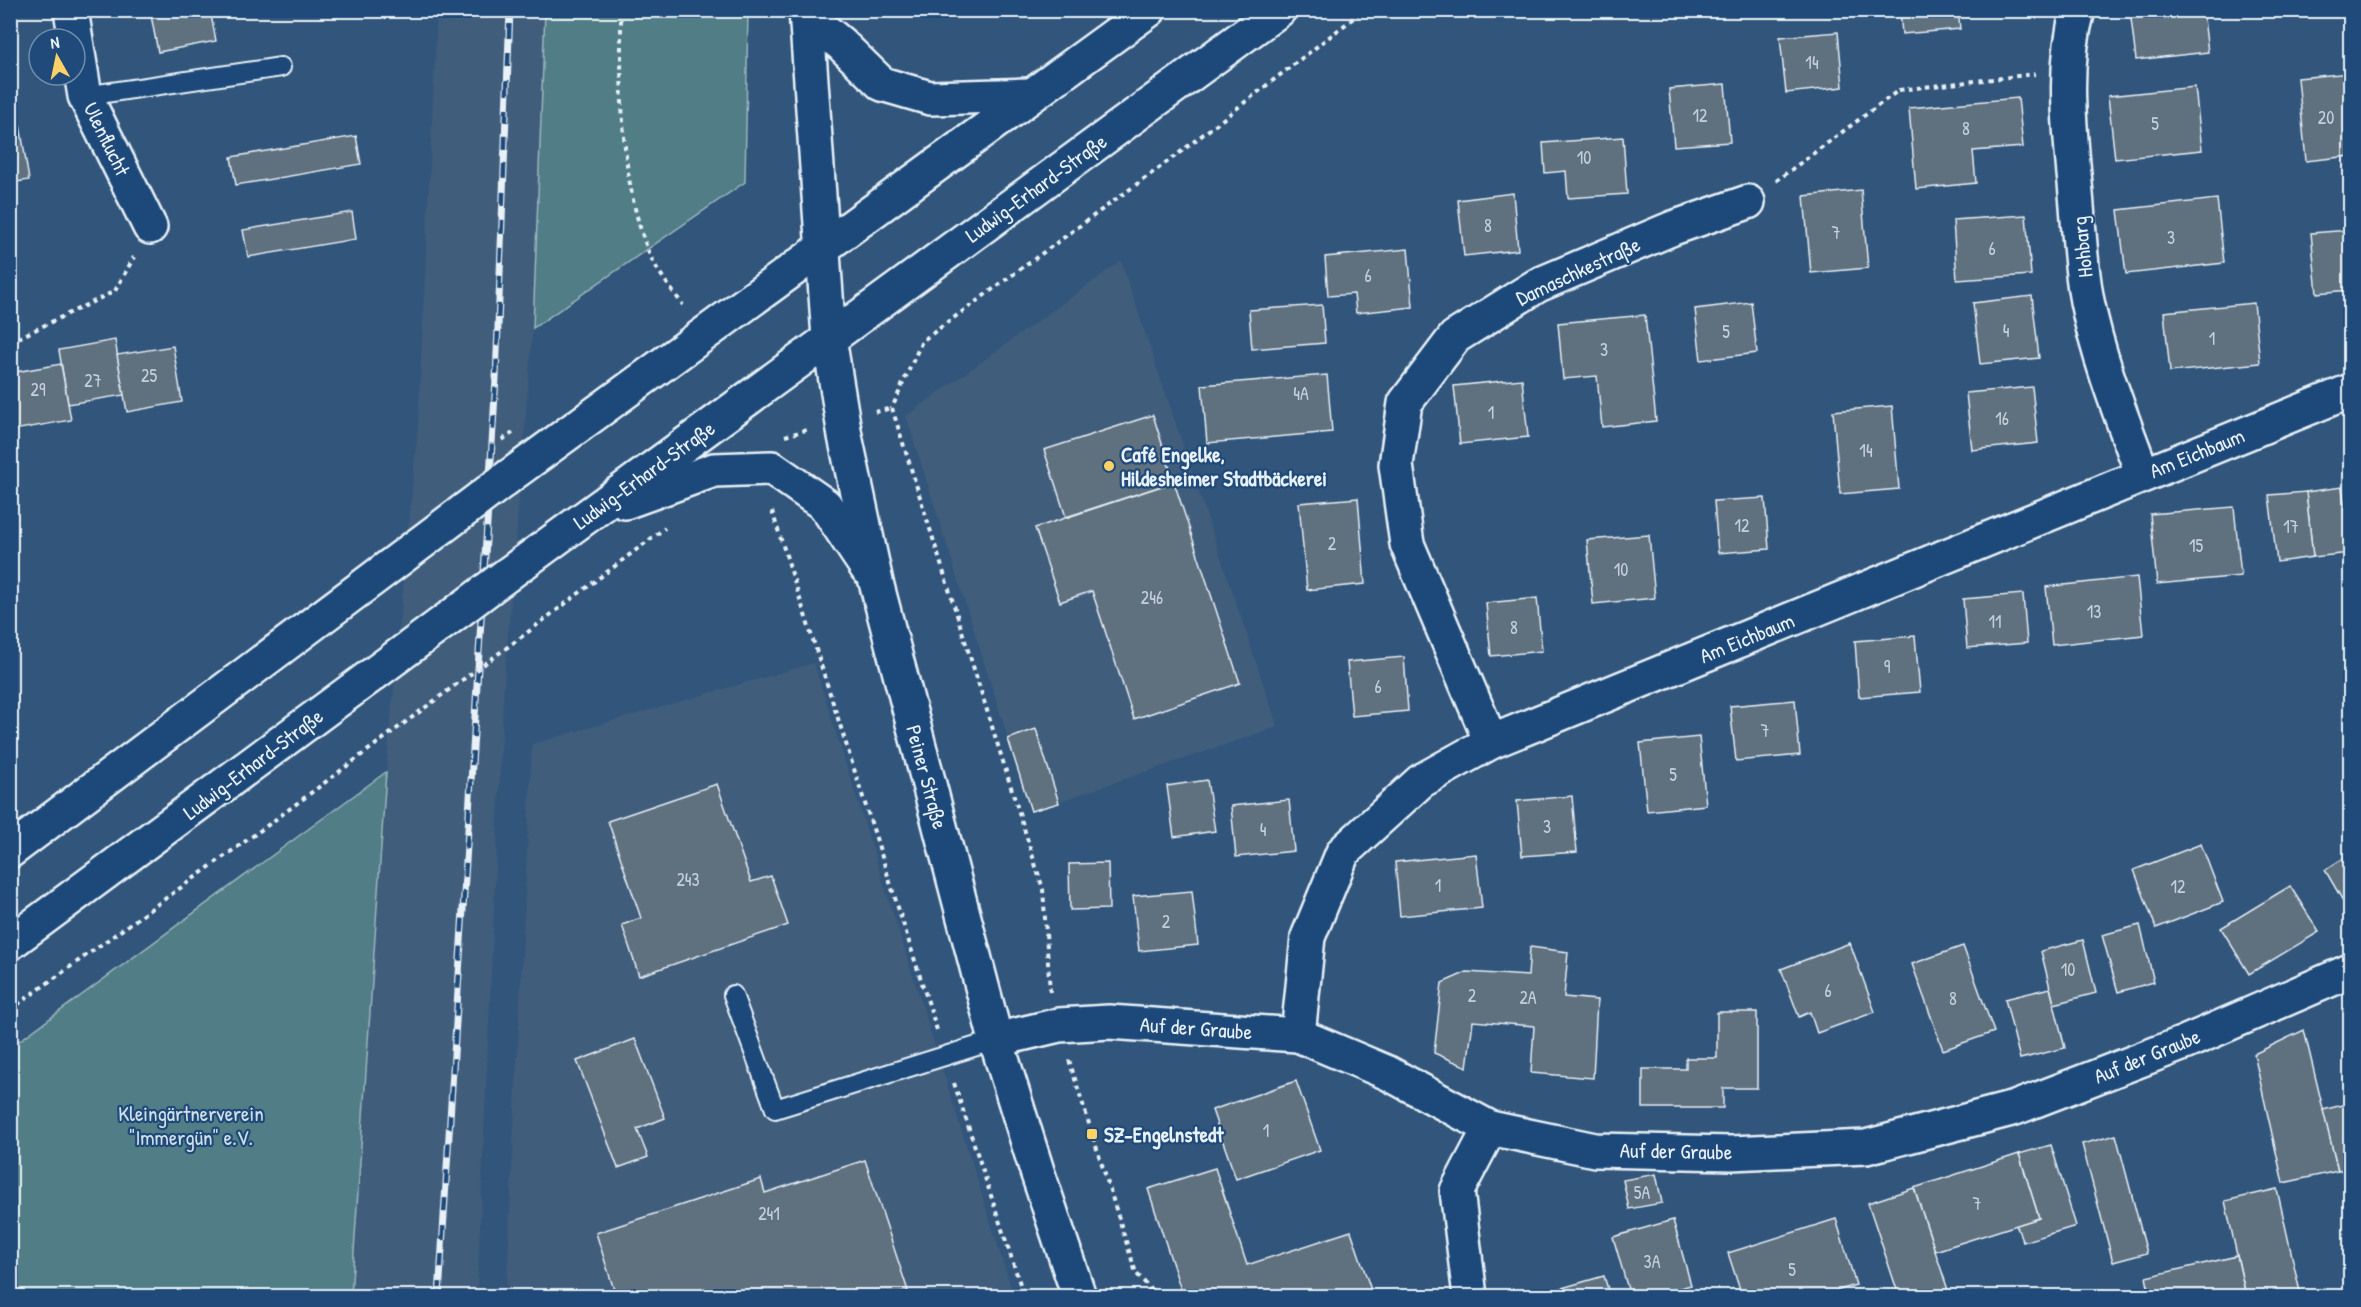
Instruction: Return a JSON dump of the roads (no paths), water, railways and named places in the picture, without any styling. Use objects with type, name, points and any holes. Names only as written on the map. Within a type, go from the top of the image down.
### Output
[{"type":"main road","name":"Ulenflucht","points":[[71,10],[85,96],[150,227]]},
{"type":"main road","points":[[10,851],[511,475],[1149,10]]},
{"type":"main road","name":"Ludwig-Erhard-Straße","points":[[10,943],[508,574],[1279,10]]},
{"type":"main road","name":"Hohbarg","points":[[2078,10],[2073,28],[2068,71],[2070,136],[2087,300],[2109,384],[2143,475]]},
{"type":"main road","points":[[806,13],[882,84],[930,98],[1030,96]]},
{"type":"main road","name":"Peiner Straße","points":[[806,13],[829,338],[845,436],[876,582],[996,1040],[1036,1171],[1079,1296]]},
{"type":"main road","name":"Damaschkestraße","points":[[1491,742],[1407,544],[1396,465],[1406,403],[1455,337],[1538,285],[1673,228],[1748,202]]},
{"type":"main road","name":"Am Eichbaum","points":[[1298,1035],[1308,937],[1343,852],[1421,781],[1491,742],[2350,391]]},
{"type":"main road","points":[[595,512],[714,470],[772,468],[825,505],[876,582]]},
{"type":"main road","name":"Auf der Graube","points":[[996,1040],[1059,1025],[1109,1022],[1298,1035],[1388,1073],[1490,1128],[1595,1150],[1731,1153],[1866,1148],[2015,1108],[2184,1043],[2350,971]]},
{"type":"main road","points":[[1470,1296],[1457,1191],[1490,1128]]},
{"type":"lane","points":[[85,96],[281,67]]},
{"type":"lane","points":[[732,995],[775,1109],[996,1040]]},
{"type":"railway","points":[[439,1296],[496,379],[510,10]]},
{"type":"place","name":"Café Engelke, Hildesheimer Stadtbäckerei","points":[[1109,466]]},
{"type":"place","name":"SZ-Engelnstedt","points":[[1092,1134]]},
{"type":"park label","name":"Kleingärtnerverein \"Immergün\" e.V.","points":[[191,1125]]}]
